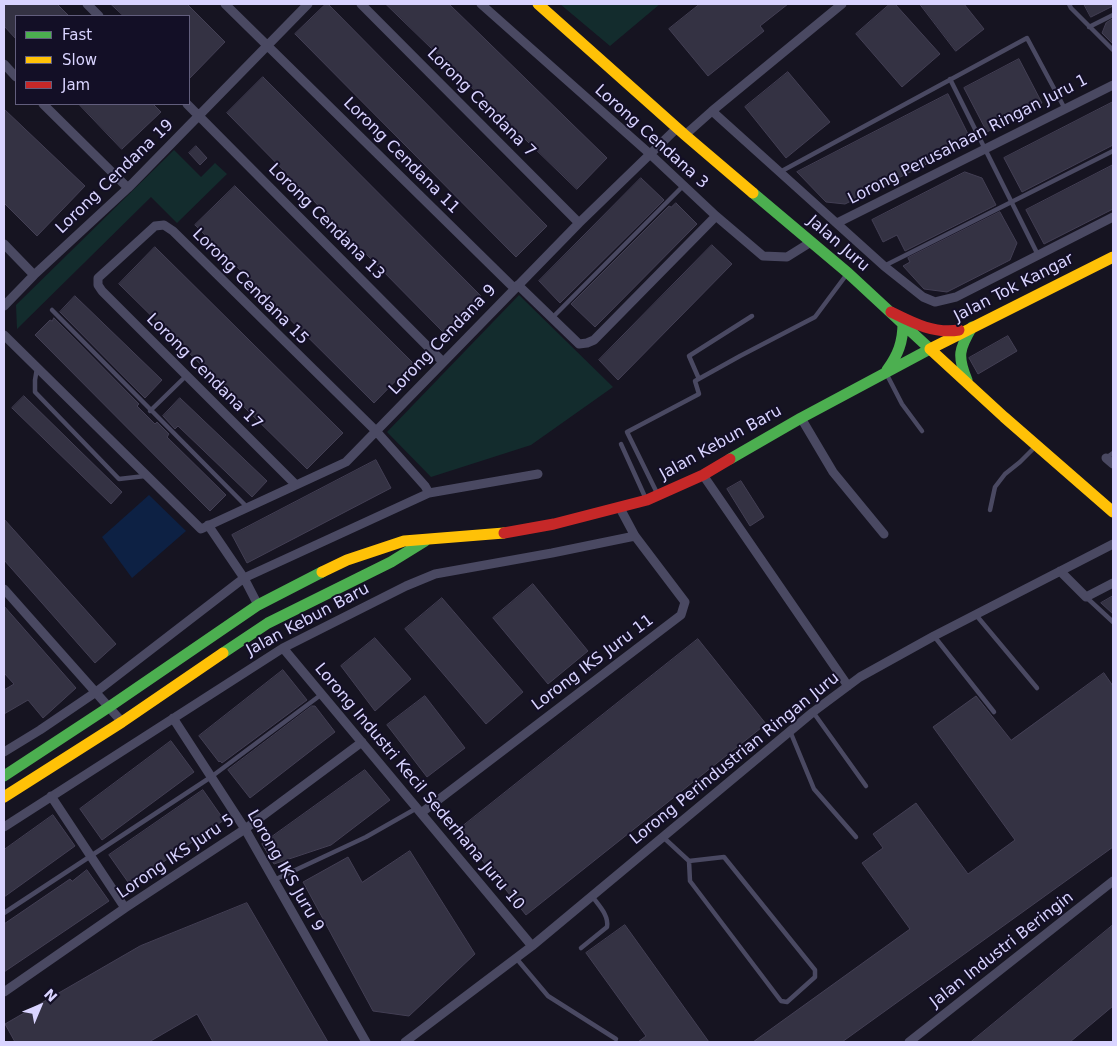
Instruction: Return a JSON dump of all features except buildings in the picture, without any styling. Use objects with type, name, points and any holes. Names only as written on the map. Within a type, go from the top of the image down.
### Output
[{"type":"street","points":[[87,4],[99,15]]},
{"type":"street","name":"Lorong Cendana 11","points":[[225,4],[516,286],[579,344],[594,340],[716,216]]},
{"type":"street","name":"Lorong Cendana 19","points":[[4,306],[34,275],[128,188],[308,4]]},
{"type":"street","name":"Lorong Cendana 7","points":[[361,4],[579,223]]},
{"type":"street","name":"Lorong Cendana 3","points":[[481,4],[763,256],[787,257],[811,242]]},
{"type":"street","name":"Jalan Juru","points":[[538,4],[681,131],[848,273],[969,386],[1113,512]]},
{"type":"street","name":"Lorong Cendana 9","points":[[204,527],[346,462],[516,286],[650,154],[712,110],[842,4]]},
{"type":"street","points":[[4,64],[15,76]]},
{"type":"street","name":"Lorong Perusahaan Ringan Juru 1","points":[[837,223],[1113,85]]},
{"type":"street","points":[[44,105],[128,188]]},
{"type":"street","name":"Lorong Cendana 13","points":[[188,105],[443,362]]},
{"type":"street","points":[[712,110],[884,266],[923,297],[935,302],[956,297],[1113,217]]},
{"type":"street","name":"Lorong Cendana 15","points":[[98,278],[155,226],[164,226],[173,231],[376,431],[425,486],[429,493]]},
{"type":"street","points":[[4,244],[34,275]]},
{"type":"street","name":"Jalan Tok Kangar","points":[[930,349],[972,326],[1113,257]]},
{"type":"street","name":"Lorong Cendana 17","points":[[98,278],[98,285],[102,291],[296,485]]},
{"type":"street","points":[[891,312],[924,328],[935,330],[953,331],[972,326]]},
{"type":"street","points":[[886,372],[902,345],[904,335],[903,323]]},
{"type":"street","points":[[969,386],[958,357],[962,343],[972,326]]},
{"type":"street","points":[[4,335],[146,476],[204,527],[244,578],[258,605]]},
{"type":"street","name":"Jalan Kebun Baru","points":[[4,776],[258,605],[347,560],[404,541],[425,541],[512,532],[554,524],[647,500],[703,475],[801,418],[930,349]]},
{"type":"street","points":[[801,418],[833,472],[884,534]]},
{"type":"street","points":[[4,752],[96,692],[244,578],[429,493],[538,474]]},
{"type":"street","points":[[703,475],[848,686]]},
{"type":"street","name":"Lorong IKS Juru 11","points":[[419,811],[681,615],[685,602],[635,536],[620,508]]},
{"type":"street","name":"Jalan Kebun Baru","points":[[4,827],[283,648],[406,586],[435,574],[635,536]]},
{"type":"street","name":"Jalan Kebun Baru","points":[[4,797],[122,722],[268,623],[391,562],[425,541]]},
{"type":"street","name":"Lorong Perindustrian Ringan Juru","points":[[405,1042],[532,946],[813,712],[860,677],[975,614],[1113,544]]},
{"type":"street","points":[[1060,572],[1086,597],[1113,583]]},
{"type":"street","points":[[4,588],[122,722]]},
{"type":"street","name":"Lorong Industri Kecil Sederhana Juru 10","points":[[283,648],[532,946]]},
{"type":"street","name":"Lorong IKS Juru 9","points":[[173,718],[245,829],[366,1042]]},
{"type":"street","name":"Lorong IKS Juru 5","points":[[4,992],[125,908],[245,829],[362,742]]},
{"type":"street","points":[[52,796],[125,908]]},
{"type":"street","name":"Jalan Industri Beringin","points":[[909,1042],[1113,881]]},
{"type":"lane","points":[[1069,4],[1113,50]]},
{"type":"lane","points":[[1089,27],[1113,15]]},
{"type":"lane","points":[[780,172],[1027,38],[1065,109]]},
{"type":"lane","points":[[950,80],[1038,255]]},
{"type":"lane","points":[[884,266],[1113,151]]},
{"type":"lane","points":[[552,318],[683,186]]},
{"type":"lane","points":[[658,496],[627,432],[699,394],[695,381],[815,317],[848,273]]},
{"type":"lane","points":[[52,310],[247,507]]},
{"type":"lane","points":[[699,379],[689,356],[752,316]]},
{"type":"lane","points":[[37,368],[35,392],[119,479],[146,476]]},
{"type":"lane","points":[[886,372],[902,404],[922,431]]},
{"type":"lane","points":[[150,411],[187,376]]},
{"type":"lane","points":[[620,444],[647,500]]},
{"type":"lane","points":[[990,510],[995,487],[1005,474],[1037,445]]},
{"type":"lane","points":[[1086,597],[1113,622]]},
{"type":"lane","points":[[975,614],[1037,688]]},
{"type":"lane","points":[[934,636],[994,712]]},
{"type":"lane","points":[[4,913],[211,777],[322,694]]},
{"type":"lane","points":[[813,712],[866,786]]},
{"type":"lane","points":[[790,731],[814,789],[856,837]]},
{"type":"lane","points":[[274,880],[419,811]]},
{"type":"lane","points":[[663,837],[689,862],[690,882],[781,1001],[787,1002],[815,977],[815,970],[724,857],[689,862]]},
{"type":"lane","points":[[582,948],[607,927],[606,915],[592,896]]},
{"type":"lane","points":[[516,958],[548,996],[616,1039]]},
{"type":"green space","points":[[560,4],[660,4],[610,46]]},
{"type":"green space","points":[[174,150],[201,177],[215,163],[227,174],[177,223],[151,197],[17,329],[16,305]]},
{"type":"green space","points":[[519,295],[613,387],[531,445],[431,477],[387,432]]},
{"type":"water","points":[[149,495],[186,531],[132,578],[102,537]]},
{"type":"traffic: fast","points":[[730,459],[801,418],[930,349],[848,273],[753,193]]},
{"type":"traffic: fast","points":[[887,370],[899,348],[903,323]]},
{"type":"traffic: fast","points":[[967,380],[962,365],[961,353],[964,341],[972,327]]},
{"type":"traffic: fast","points":[[223,653],[268,623],[391,562],[425,541]]},
{"type":"traffic: fast","points":[[4,776],[258,605],[322,572]]},
{"type":"traffic: slow","points":[[538,4],[753,193]]},
{"type":"traffic: slow","points":[[1113,257],[930,349],[1004,417],[1113,512]]},
{"type":"traffic: slow","points":[[322,572],[347,560],[404,541],[504,533]]},
{"type":"traffic: slow","points":[[4,797],[122,722],[223,653]]},
{"type":"traffic: jam","points":[[891,312],[916,324],[932,329],[959,330]]},
{"type":"traffic: jam","points":[[504,533],[554,524],[647,500],[703,475],[730,459]]}]
